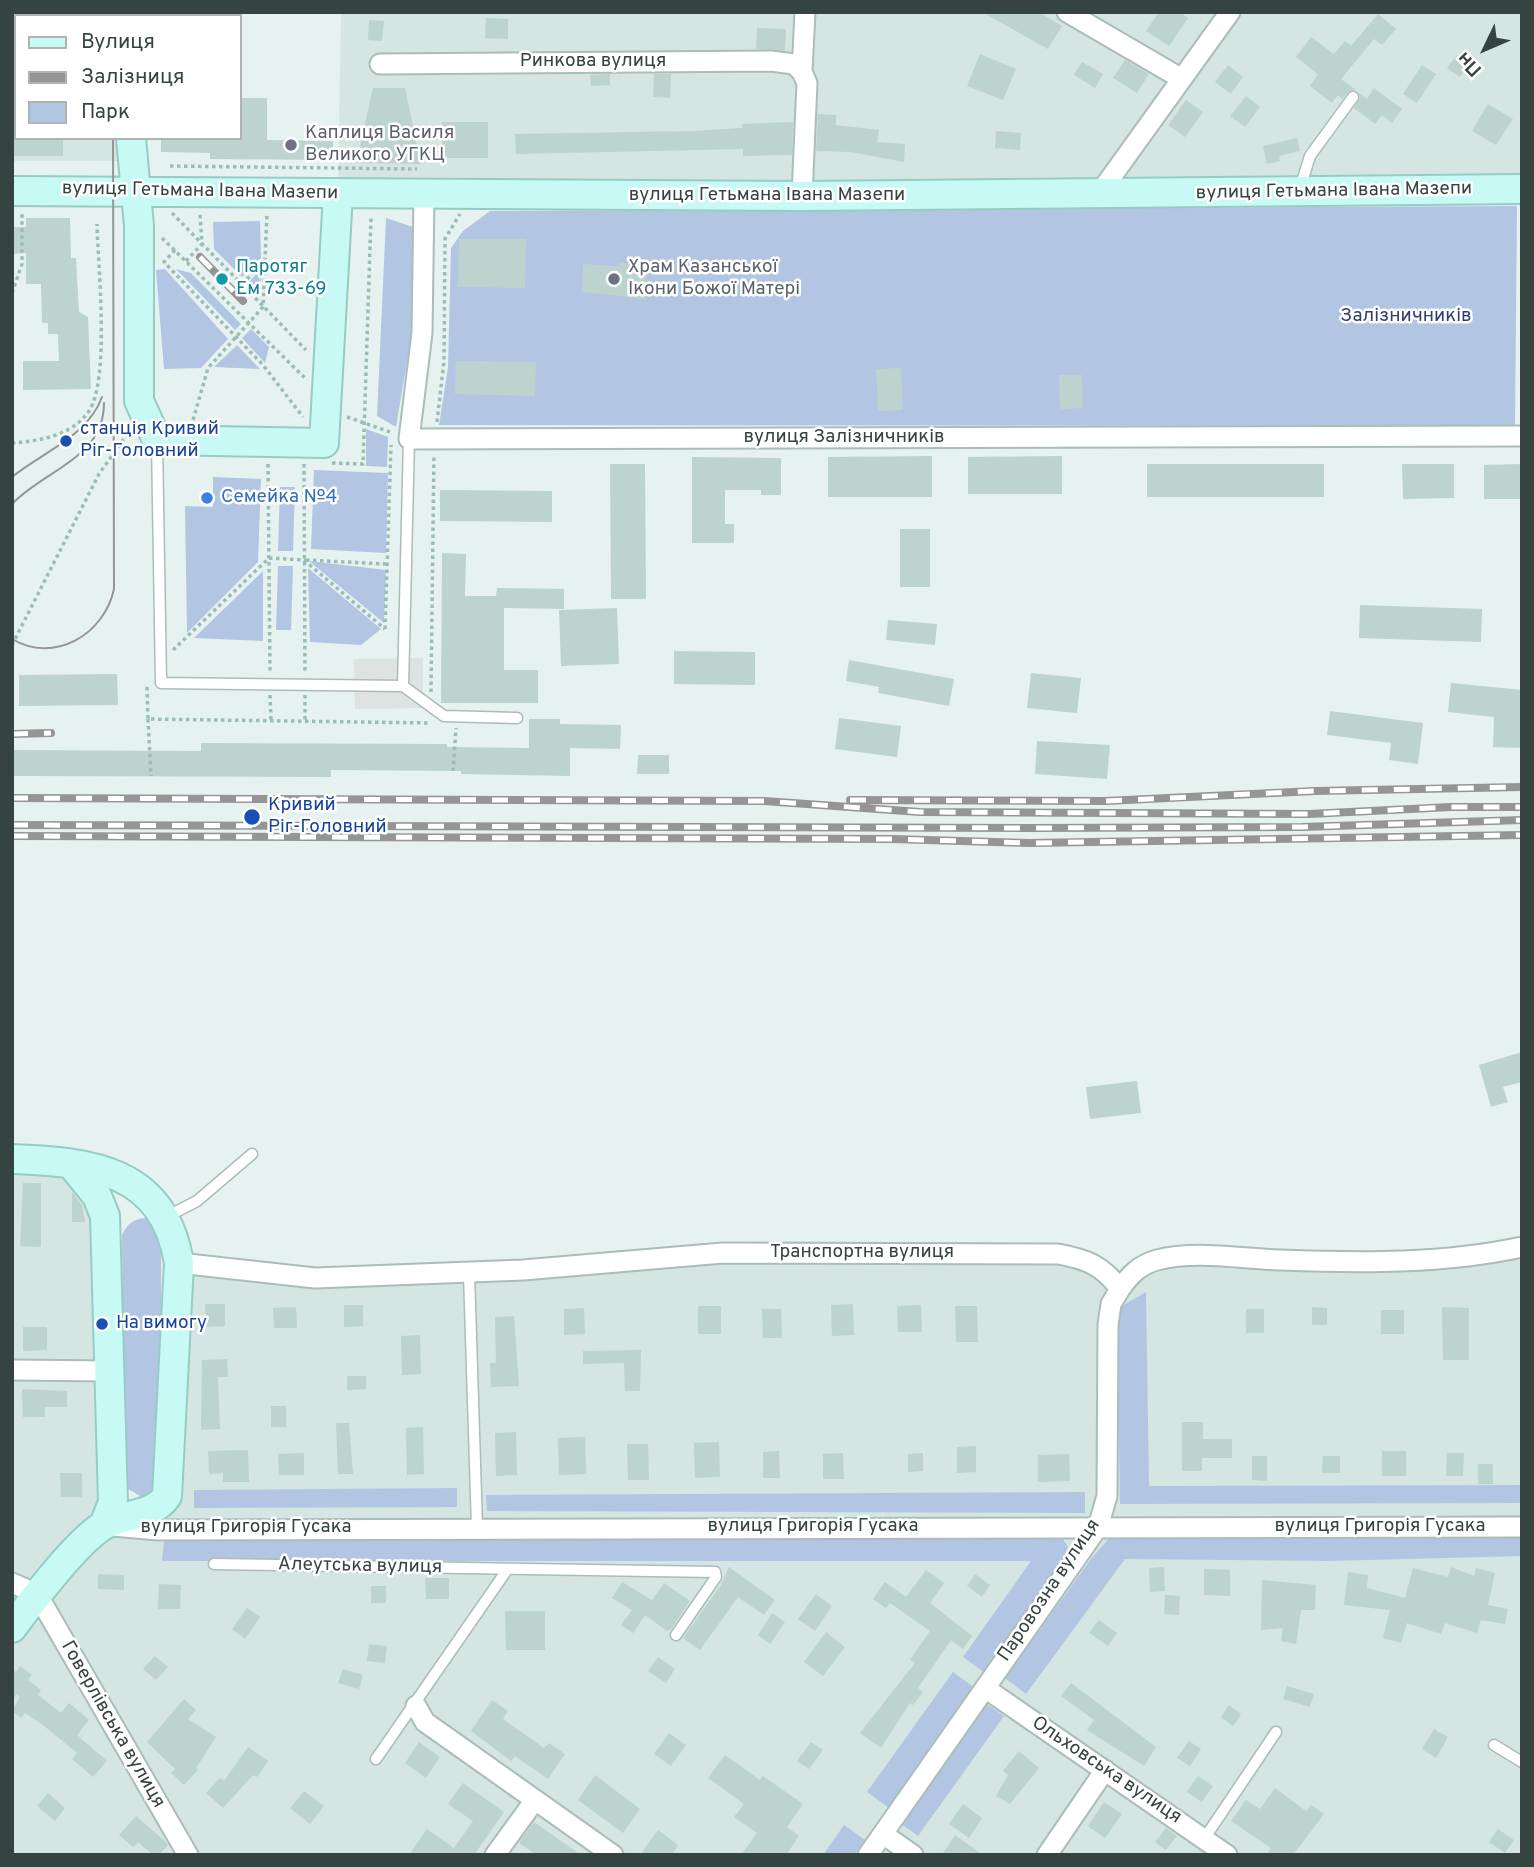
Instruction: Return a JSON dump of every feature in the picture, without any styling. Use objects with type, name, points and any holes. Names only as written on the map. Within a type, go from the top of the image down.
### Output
[{"type":"street","points":[[802,196],[807,83],[803,72],[805,12]]},
{"type":"street","points":[[1067,12],[1182,79]]},
{"type":"street","points":[[1099,194],[1230,12]]},
{"type":"street","name":"Ринкова вулиця","points":[[380,64],[771,61],[794,64],[803,72]]},
{"type":"street","points":[[131,140],[139,226],[139,401],[148,438],[324,443],[338,194]]},
{"type":"street","points":[[401,436],[422,334],[424,182]]},
{"type":"street","name":"вулиця Гетьмана Івана Мазепи","points":[[17,191],[136,190],[338,194],[424,182],[802,196],[1522,189]]},
{"type":"street","name":"вулиця Залізничників","points":[[401,436],[435,439],[1522,436]]},
{"type":"street","points":[[12,1159],[71,1164],[129,1179],[148,1193],[166,1218],[176,1242],[179,1263],[167,1496],[152,1509],[104,1525],[24,1589],[12,1628]]},
{"type":"street","points":[[71,1164],[97,1196],[106,1216],[113,1502],[104,1525]]},
{"type":"street","points":[[1119,1289],[1133,1272],[1144,1264],[1184,1256],[1383,1261],[1493,1253],[1522,1247]]},
{"type":"street","name":"Транспортна вулиця","points":[[179,1263],[315,1278],[469,1273],[723,1253],[1058,1254],[1089,1260],[1107,1272],[1119,1289]]},
{"type":"street","name":"Паровозна вулиця","points":[[868,1855],[1098,1527],[1107,1496],[1108,1325],[1111,1304],[1119,1289]]},
{"type":"street","points":[[12,1370],[110,1371]]},
{"type":"street","name":"вулиця Григорія Гусака","points":[[104,1525],[159,1530],[1522,1527]]},
{"type":"street","name":"Говерлівська вулиця","points":[[24,1589],[188,1855]]},
{"type":"street","name":"Ольховська вулиця","points":[[985,1688],[1227,1855]]},
{"type":"street","points":[[415,1706],[425,1722],[613,1855]]},
{"type":"street","points":[[1047,1855],[1104,1770]]},
{"type":"street","points":[[495,1855],[535,1800]]},
{"type":"street","points":[[883,1834],[913,1855]]},
{"type":"lane","points":[[1299,192],[1310,156],[1353,97]]},
{"type":"lane","points":[[401,436],[403,686]]},
{"type":"lane","points":[[148,438],[161,683],[403,686],[444,716],[517,718]]},
{"type":"lane","points":[[166,1218],[197,1201],[251,1154]]},
{"type":"lane","points":[[469,1273],[477,1528]]},
{"type":"lane","name":"Алеутська вулиця","points":[[214,1564],[715,1572],[716,1577],[676,1634]]},
{"type":"lane","points":[[376,1759],[507,1570]]},
{"type":"lane","points":[[1205,1839],[1276,1732]]},
{"type":"lane","points":[[1493,1745],[1522,1762]]},
{"type":"path","points":[[170,166],[424,182]]},
{"type":"path","points":[[12,293],[22,264],[17,191]]},
{"type":"path","points":[[180,212],[171,212],[263,307],[326,393]]},
{"type":"path","points":[[190,212],[213,213]]},
{"type":"path","points":[[186,261],[202,244],[200,212]]},
{"type":"path","points":[[148,719],[431,723],[435,439],[444,361],[445,239],[461,212]]},
{"type":"path","points":[[187,440],[208,368],[263,307],[267,213],[253,213]]},
{"type":"path","points":[[12,443],[42,441],[69,428],[88,411],[100,381],[97,224]]},
{"type":"path","points":[[159,235],[326,393],[401,436],[386,564],[385,629],[304,560]]},
{"type":"path","points":[[175,250],[163,262],[263,365],[324,443]]},
{"type":"path","points":[[242,285],[265,260]]},
{"type":"path","points":[[12,645],[99,474],[133,425],[148,438]]},
{"type":"path","points":[[268,462],[271,721]]},
{"type":"path","points":[[304,463],[305,721]]},
{"type":"path","points":[[151,776],[147,674],[269,558],[386,564]]},
{"type":"path","points":[[453,771],[456,724]]},
{"type":"shaded area","points":[[12,12],[128,12],[14,14],[14,140],[131,140],[132,161],[12,161]]},
{"type":"shaded area","points":[[341,12],[1522,12],[1522,189],[338,193]]},
{"type":"shaded area","points":[[423,658],[423,708],[355,709],[354,659]]},
{"type":"shaded area","points":[[12,1159],[46,1161],[97,1196],[113,1502],[152,1509],[179,1263],[315,1278],[723,1253],[1058,1254],[1120,1288],[1144,1264],[1522,1247],[1522,1855],[12,1855]]},
{"type":"green space","name":"Залізничників","points":[[1517,206],[1515,426],[439,425],[448,367],[451,248],[463,231],[490,211]]},
{"type":"green space","points":[[386,218],[413,227],[415,252],[412,327],[396,427],[377,416]]},
{"type":"green space","points":[[260,221],[261,258],[242,277],[214,249],[213,222]]},
{"type":"green space","points":[[165,269],[228,339],[201,368],[164,369],[156,270]]},
{"type":"green space","points":[[176,269],[191,273],[241,324],[235,330]]},
{"type":"green space","points":[[261,269],[260,297],[247,284]]},
{"type":"green space","points":[[251,329],[269,347],[265,363],[242,338]]},
{"type":"green space","points":[[237,345],[260,369],[214,367]]},
{"type":"green space","points":[[366,429],[388,437],[387,467],[366,466]]},
{"type":"green space","points":[[314,470],[388,473],[386,553],[311,549]]},
{"type":"green space","points":[[213,477],[261,479],[258,562],[187,633],[185,506],[213,507]]},
{"type":"green space","points":[[280,487],[295,487],[293,551],[278,551]]},
{"type":"green space","points":[[309,561],[386,570],[384,623]]},
{"type":"green space","points":[[278,566],[293,566],[291,630],[276,630]]},
{"type":"green space","points":[[308,568],[381,629],[361,645],[310,642]]},
{"type":"green space","points":[[263,571],[263,641],[194,638]]},
{"type":"green space","points":[[146,1218],[155,1224],[161,1238],[162,1470],[157,1491],[144,1498],[128,1489],[124,1466],[122,1235],[131,1222]]},
{"type":"green space","points":[[1146,1292],[1149,1486],[1522,1485],[1522,1503],[1120,1504],[1117,1309]]},
{"type":"green space","points":[[457,1488],[457,1507],[194,1508],[194,1490]]},
{"type":"green space","points":[[1085,1492],[1085,1513],[487,1511],[486,1495]]},
{"type":"green space","points":[[1522,1533],[1522,1556],[1329,1561],[1125,1559],[1026,1694],[1005,1678],[1091,1559],[1111,1536]]},
{"type":"green space","points":[[1063,1539],[1071,1553],[985,1673],[963,1657],[1031,1561],[162,1561],[164,1541]]},
{"type":"green space","points":[[953,1672],[975,1688],[889,1808],[867,1792]]},
{"type":"green space","points":[[982,1701],[1004,1716],[918,1836],[896,1820]]},
{"type":"green space","points":[[844,1825],[865,1840],[854,1855],[823,1855]]},
{"type":"building","points":[[982,12],[1039,12],[1062,26],[1048,49]]},
{"type":"building","points":[[1159,12],[1180,12],[1188,18],[1169,46],[1146,31]]},
{"type":"building","points":[[1378,14],[1396,29],[1382,45],[1374,39],[1341,79],[1356,90],[1349,91],[1342,99],[1338,95],[1332,103],[1310,86],[1318,74],[1296,57],[1311,37],[1334,54],[1345,41],[1351,46]]},
{"type":"building","points":[[486,18],[508,19],[508,39],[485,38]]},
{"type":"building","points":[[369,20],[384,21],[382,41],[368,40]]},
{"type":"building","points":[[757,28],[786,29],[785,51],[756,49]]},
{"type":"building","points":[[980,54],[1016,69],[1003,100],[967,86]]},
{"type":"building","points":[[1457,55],[1469,64],[1460,77],[1447,68]]},
{"type":"building","points":[[1125,60],[1149,74],[1137,93],[1113,78]]},
{"type":"building","points":[[1082,62],[1103,74],[1095,88],[1074,75]]},
{"type":"building","points":[[1228,65],[1243,77],[1231,94],[1215,82]]},
{"type":"building","points":[[1422,65],[1436,74],[1417,103],[1403,94]]},
{"type":"building","points":[[610,74],[610,85],[591,86],[590,75]]},
{"type":"building","points":[[654,74],[671,74],[670,98],[653,97]]},
{"type":"building","points":[[373,88],[405,88],[421,164],[356,163]]},
{"type":"building","points":[[1374,88],[1402,109],[1392,123],[1382,115],[1375,124],[1354,108],[1360,98],[1359,93],[1367,99]]},
{"type":"building","points":[[1246,96],[1260,107],[1245,127],[1230,116]]},
{"type":"building","points":[[242,98],[267,98],[267,140],[333,141],[333,160],[210,159],[210,153],[161,152],[161,140],[242,140]]},
{"type":"building","points":[[1186,100],[1203,112],[1185,137],[1168,125]]},
{"type":"building","points":[[1488,104],[1513,119],[1496,145],[1472,131]]},
{"type":"building","points":[[818,114],[836,115],[836,125],[879,130],[877,142],[905,144],[904,162],[851,152],[816,151]]},
{"type":"building","points":[[442,122],[488,122],[488,158],[442,158]]},
{"type":"building","points":[[793,122],[792,155],[743,156],[743,149],[516,154],[515,134],[693,131],[742,128],[742,124]]},
{"type":"building","points":[[996,131],[1021,133],[1020,150],[995,148]]},
{"type":"building","points":[[12,138],[63,140],[63,156],[12,156]]},
{"type":"building","points":[[1297,138],[1300,151],[1279,156],[1280,161],[1267,164],[1263,146]]},
{"type":"building","points":[[26,218],[70,218],[71,258],[76,258],[79,312],[88,317],[91,389],[23,390],[23,361],[59,361],[58,334],[48,334],[48,323],[42,323],[41,284],[26,284],[26,253],[12,254],[12,227],[26,227]]},
{"type":"building","points":[[459,239],[526,239],[525,288],[458,287]]},
{"type":"building","name":"Храм Казанської Ікони Божої Матері","points":[[619,263],[647,264],[646,299],[582,292],[583,264],[619,266]]},
{"type":"building","points":[[456,361],[536,362],[535,396],[455,394]]},
{"type":"building","points":[[901,368],[903,410],[878,411],[876,369]]},
{"type":"building","points":[[1059,375],[1082,375],[1083,408],[1060,409]]},
{"type":"building","points":[[932,456],[932,497],[828,497],[828,457]]},
{"type":"building","points":[[1062,456],[1062,494],[968,494],[968,457]]},
{"type":"building","points":[[692,457],[781,458],[781,495],[761,495],[761,490],[725,490],[725,524],[734,524],[734,543],[692,543]]},
{"type":"building","points":[[610,464],[645,464],[646,599],[611,599]]},
{"type":"building","points":[[1147,464],[1324,464],[1324,497],[1147,497]]},
{"type":"building","points":[[1402,464],[1454,464],[1454,498],[1403,499]]},
{"type":"building","points":[[1522,464],[1522,499],[1484,499],[1484,465]]},
{"type":"building","points":[[440,490],[552,491],[552,522],[440,521]]},
{"type":"building","points":[[900,529],[930,529],[930,587],[900,587]]},
{"type":"building","points":[[442,553],[466,554],[465,596],[496,596],[497,588],[564,589],[564,609],[504,608],[504,670],[538,670],[538,703],[441,703]]},
{"type":"building","points":[[1360,605],[1482,609],[1481,642],[1359,638]]},
{"type":"building","points":[[617,608],[619,664],[561,666],[559,610]]},
{"type":"building","points":[[888,620],[937,624],[935,645],[886,640]]},
{"type":"building","points":[[674,651],[755,652],[755,685],[674,684]]},
{"type":"building","points":[[849,660],[954,679],[949,706],[878,693],[879,687],[846,681]]},
{"type":"building","points":[[1031,673],[1081,678],[1077,713],[1027,708]]},
{"type":"building","points":[[117,674],[118,705],[19,706],[19,675]]},
{"type":"building","points":[[1451,683],[1522,690],[1522,748],[1493,747],[1494,717],[1448,712]]},
{"type":"building","points":[[1330,711],[1423,723],[1418,764],[1389,760],[1391,743],[1327,735]]},
{"type":"building","points":[[839,718],[901,726],[897,757],[835,749]]},
{"type":"building","points":[[529,719],[560,719],[560,724],[621,725],[620,749],[570,748],[570,776],[461,774],[461,771],[331,770],[331,777],[12,776],[12,750],[201,751],[201,743],[447,744],[447,747],[529,748]]},
{"type":"building","points":[[1037,741],[1110,745],[1107,779],[1035,774]]},
{"type":"building","points":[[638,755],[669,755],[669,774],[637,774]]},
{"type":"building","points":[[1522,1052],[1522,1082],[1503,1087],[1508,1102],[1491,1107],[1479,1065]]},
{"type":"building","points":[[1137,1081],[1141,1113],[1090,1119],[1086,1087]]},
{"type":"building","points":[[23,1183],[41,1183],[41,1247],[20,1246]]},
{"type":"building","points":[[72,1192],[82,1205],[85,1222],[72,1222]]},
{"type":"building","points":[[205,1304],[225,1304],[225,1326],[206,1327]]},
{"type":"building","points":[[853,1304],[854,1335],[832,1336],[831,1305]]},
{"type":"building","points":[[344,1305],[363,1305],[363,1326],[344,1327]]},
{"type":"building","points":[[921,1305],[922,1332],[898,1332],[897,1306]]},
{"type":"building","points":[[698,1306],[721,1306],[721,1334],[698,1334]]},
{"type":"building","points":[[955,1306],[977,1306],[978,1342],[956,1342]]},
{"type":"building","points":[[296,1307],[297,1328],[274,1328],[273,1308]]},
{"type":"building","points":[[1312,1307],[1327,1308],[1327,1325],[1312,1325]]},
{"type":"building","points":[[1442,1307],[1469,1308],[1469,1360],[1443,1360]]},
{"type":"building","points":[[584,1308],[585,1334],[564,1335],[564,1309]]},
{"type":"building","points":[[762,1309],[781,1309],[782,1338],[763,1338]]},
{"type":"building","points":[[1246,1309],[1264,1309],[1264,1333],[1246,1333]]},
{"type":"building","points":[[1381,1310],[1404,1310],[1404,1334],[1381,1334]]},
{"type":"building","points":[[514,1316],[519,1386],[491,1387],[490,1363],[496,1363],[495,1317]]},
{"type":"building","points":[[23,1327],[47,1327],[47,1350],[23,1351]]},
{"type":"building","points":[[420,1335],[421,1374],[402,1375],[401,1336]]},
{"type":"building","points":[[641,1350],[640,1391],[625,1391],[624,1363],[583,1364],[583,1351]]},
{"type":"building","points":[[227,1359],[228,1377],[218,1377],[220,1429],[201,1430],[202,1360]]},
{"type":"building","points":[[347,1376],[366,1376],[366,1389],[347,1390]]},
{"type":"building","points":[[22,1389],[67,1391],[67,1407],[45,1407],[45,1417],[23,1417]]},
{"type":"building","points":[[271,1406],[286,1406],[286,1427],[271,1427]]},
{"type":"building","points":[[1182,1422],[1203,1422],[1203,1439],[1232,1439],[1232,1458],[1202,1458],[1202,1471],[1182,1471]]},
{"type":"building","points":[[336,1423],[349,1423],[353,1474],[338,1474]]},
{"type":"building","points":[[423,1427],[424,1474],[407,1475],[406,1428]]},
{"type":"building","points":[[516,1432],[517,1475],[496,1476],[495,1433]]},
{"type":"building","points":[[585,1437],[586,1474],[559,1475],[558,1438]]},
{"type":"building","points":[[719,1442],[720,1477],[695,1478],[694,1443]]},
{"type":"building","points":[[627,1444],[648,1444],[649,1480],[628,1480]]},
{"type":"building","points":[[976,1446],[976,1472],[957,1473],[957,1447]]},
{"type":"building","points":[[248,1450],[249,1482],[223,1482],[223,1473],[209,1474],[208,1451]]},
{"type":"building","points":[[779,1451],[780,1478],[763,1478],[763,1452]]},
{"type":"building","points":[[1382,1451],[1406,1451],[1406,1476],[1382,1476]]},
{"type":"building","points":[[304,1453],[304,1475],[279,1475],[278,1454]]},
{"type":"building","points":[[843,1453],[844,1479],[823,1479],[823,1454]]},
{"type":"building","points":[[923,1453],[923,1471],[908,1472],[908,1454]]},
{"type":"building","points":[[1447,1453],[1464,1453],[1463,1476],[1446,1476]]},
{"type":"building","points":[[1069,1454],[1070,1481],[1038,1482],[1038,1455]]},
{"type":"building","points":[[1252,1456],[1267,1456],[1267,1481],[1252,1480]]},
{"type":"building","points":[[1323,1456],[1340,1456],[1340,1473],[1322,1473]]},
{"type":"building","points":[[1478,1464],[1493,1464],[1493,1484],[1478,1484]]},
{"type":"building","points":[[60,1473],[82,1473],[82,1497],[61,1497]]},
{"type":"building","points":[[729,1567],[775,1600],[764,1615],[738,1597],[700,1650],[683,1638],[721,1585]]},
{"type":"building","points":[[1164,1567],[1165,1591],[1150,1592],[1149,1568]]},
{"type":"building","points":[[1451,1567],[1474,1576],[1476,1568],[1495,1573],[1488,1605],[1508,1609],[1505,1624],[1481,1620],[1477,1633],[1445,1623],[1441,1634],[1407,1623],[1401,1643],[1383,1638],[1390,1610],[1344,1605],[1348,1572],[1368,1575],[1367,1588],[1405,1598],[1413,1568],[1448,1577]]},
{"type":"building","points":[[1204,1569],[1230,1570],[1230,1596],[1204,1595]]},
{"type":"building","points":[[926,1570],[944,1583],[930,1603],[972,1636],[963,1649],[951,1640],[918,1688],[923,1692],[913,1705],[910,1703],[881,1748],[860,1733],[915,1663],[910,1660],[930,1631],[890,1603],[886,1608],[873,1599],[885,1582],[906,1597]]},
{"type":"building","points":[[98,1574],[124,1575],[124,1590],[98,1589]]},
{"type":"building","points":[[975,1574],[990,1585],[982,1597],[967,1586]]},
{"type":"building","points":[[425,1578],[449,1578],[449,1599],[426,1599]]},
{"type":"building","points":[[1262,1580],[1316,1585],[1315,1610],[1301,1610],[1296,1644],[1281,1641],[1283,1628],[1261,1630]]},
{"type":"building","points":[[622,1582],[652,1600],[664,1583],[690,1601],[671,1629],[667,1631],[645,1615],[633,1633],[621,1625],[632,1610],[612,1598]]},
{"type":"building","points":[[159,1584],[181,1585],[180,1609],[158,1609]]},
{"type":"building","points":[[371,1586],[386,1586],[386,1603],[371,1603]]},
{"type":"building","points":[[816,1594],[832,1606],[815,1631],[798,1619]]},
{"type":"building","points":[[1165,1595],[1180,1596],[1179,1615],[1164,1614]]},
{"type":"building","points":[[247,1608],[260,1617],[245,1639],[232,1629]]},
{"type":"building","points":[[505,1611],[545,1611],[545,1650],[506,1650]]},
{"type":"building","points":[[772,1613],[785,1622],[770,1644],[758,1635]]},
{"type":"building","points":[[1099,1620],[1117,1633],[1108,1646],[1089,1633]]},
{"type":"building","points":[[826,1632],[845,1647],[823,1676],[804,1662]]},
{"type":"building","points":[[369,1644],[387,1646],[385,1663],[367,1661]]},
{"type":"building","points":[[155,1656],[168,1667],[156,1680],[143,1669]]},
{"type":"building","points":[[658,1657],[675,1669],[666,1683],[648,1671]]},
{"type":"building","points":[[20,1666],[32,1675],[28,1680],[41,1690],[38,1695],[61,1713],[69,1703],[89,1720],[77,1735],[107,1761],[93,1777],[72,1759],[77,1753],[43,1725],[25,1713],[21,1718],[12,1711],[20,1697],[17,1694],[12,1700],[12,1669],[16,1672]]},
{"type":"building","points":[[343,1669],[363,1675],[359,1689],[338,1683]]},
{"type":"building","points":[[1071,1683],[1156,1747],[1144,1766],[1087,1730],[1094,1720],[1061,1696]]},
{"type":"building","points":[[1287,1686],[1314,1694],[1310,1707],[1283,1699]]},
{"type":"building","points":[[184,1699],[196,1710],[188,1719],[216,1737],[196,1768],[198,1770],[184,1785],[171,1773],[175,1769],[147,1742]]},
{"type":"building","points":[[492,1700],[508,1711],[503,1719],[544,1748],[549,1743],[565,1754],[548,1779],[515,1756],[511,1761],[471,1731]]},
{"type":"building","points":[[1229,1705],[1241,1714],[1233,1726],[1221,1717]]},
{"type":"building","points":[[1434,1729],[1448,1737],[1436,1758],[1422,1749]]},
{"type":"building","points":[[669,1733],[686,1745],[671,1766],[654,1754]]},
{"type":"building","points":[[1189,1741],[1201,1749],[1190,1766],[1177,1758]]},
{"type":"building","points":[[419,1742],[440,1757],[426,1778],[405,1763]]},
{"type":"building","points":[[811,1742],[823,1750],[809,1769],[797,1761]]},
{"type":"building","points":[[248,1747],[268,1761],[257,1777],[253,1775],[223,1808],[206,1793],[220,1778],[224,1781]]},
{"type":"building","points":[[1019,1751],[1039,1768],[1010,1804],[996,1796],[1008,1775],[1003,1771]]},
{"type":"building","points":[[725,1755],[760,1780],[763,1776],[803,1804],[787,1827],[799,1836],[786,1855],[741,1855],[757,1833],[734,1817],[744,1804],[708,1778]]},
{"type":"building","points":[[595,1775],[640,1809],[623,1833],[578,1800]]},
{"type":"building","points":[[1198,1776],[1213,1786],[1202,1802],[1187,1792]]},
{"type":"building","points":[[463,1783],[504,1812],[474,1855],[409,1855],[427,1829],[454,1848],[473,1821],[448,1804]]},
{"type":"building","points":[[1275,1788],[1306,1811],[1311,1805],[1324,1814],[1293,1855],[1266,1855],[1271,1848],[1231,1821],[1246,1800],[1260,1809]]},
{"type":"building","points":[[304,1791],[324,1806],[310,1824],[290,1808]]},
{"type":"building","points":[[48,1793],[65,1808],[55,1821],[37,1806]]},
{"type":"building","points":[[1104,1802],[1122,1814],[1105,1838],[1088,1826]]},
{"type":"building","points":[[963,1804],[982,1818],[969,1838],[949,1824]]},
{"type":"building","points":[[136,1816],[168,1845],[159,1855],[153,1855],[138,1842],[133,1847],[119,1835]]},
{"type":"building","points":[[534,1822],[581,1855],[537,1855],[519,1843]]},
{"type":"building","points":[[1166,1828],[1177,1836],[1166,1850],[1155,1842]]},
{"type":"building","points":[[1498,1829],[1514,1840],[1505,1853],[1489,1842]]},
{"type":"building","points":[[658,1830],[678,1845],[672,1855],[640,1855]]},
{"type":"building","points":[[955,1835],[983,1855],[942,1855]]},
{"type":"tram line","points":[[12,639],[28,646],[44,648],[75,641],[100,620],[114,589],[113,140]]},
{"type":"tram line","points":[[12,477],[76,433],[95,411],[102,397]]},
{"type":"tram line","points":[[12,504],[84,450],[101,422],[104,403]]},
{"type":"railway","points":[[200,257],[243,301]]},
{"type":"railway","points":[[12,734],[51,733]]},
{"type":"railway","points":[[850,800],[1105,801],[1315,791],[1522,787]]},
{"type":"railway","points":[[12,798],[764,801],[920,812],[1309,814],[1451,807],[1522,807]]},
{"type":"railway","points":[[12,825],[1032,828],[1302,827],[1522,820]]},
{"type":"railway","points":[[12,836],[893,839],[1029,843],[1522,835]]},
{"type":"place","name":"Каплиця Василя Великого УГКЦ","points":[[291,145]]},
{"type":"place","name":"Паротяг Ем 733-69","points":[[222,279]]},
{"type":"place","name":"Храм Казанської Ікони Божої Матері","points":[[614,279]]},
{"type":"place","name":"станція Кривий Ріг-Головний","points":[[66,441]]},
{"type":"place","name":"Семейка №4","points":[[207,498]]},
{"type":"place","name":"Кривий Ріг-Головний","points":[[252,817]]},
{"type":"place","name":"На вимогу","points":[[102,1324]]}]
